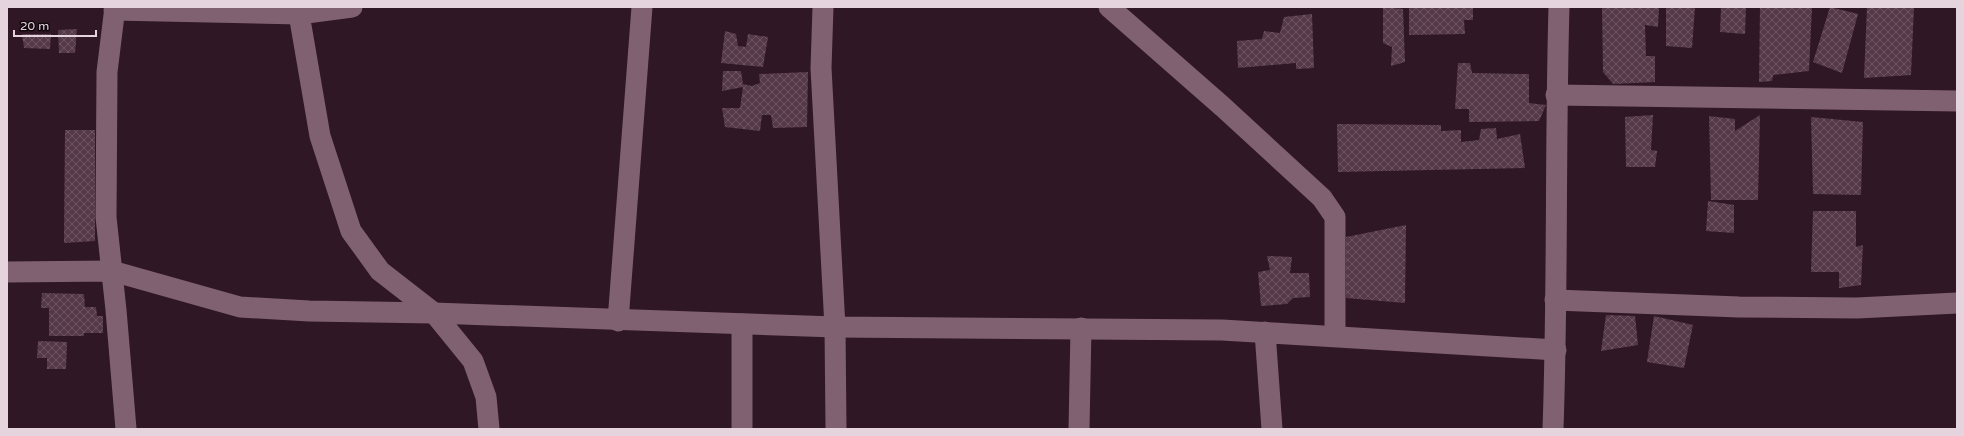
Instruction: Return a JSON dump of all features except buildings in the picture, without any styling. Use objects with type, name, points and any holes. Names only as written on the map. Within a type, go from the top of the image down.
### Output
[{"type":"street","points":[[126,429],[106,216],[107,72],[114,8],[299,14],[352,7]]},
{"type":"street","points":[[618,320],[642,7]]},
{"type":"street","points":[[823,7],[821,68],[835,327],[836,429]]},
{"type":"street","points":[[1109,7],[1223,107],[1322,198],[1335,217],[1335,335]]},
{"type":"street","points":[[1553,429],[1556,350],[1556,95],[1559,7]]},
{"type":"street","points":[[299,14],[320,136],[351,231],[380,271],[434,313],[473,361],[486,396],[489,429]]},
{"type":"street","points":[[1556,95],[1957,101]]},
{"type":"street","points":[[7,272],[112,271],[240,307],[309,311],[434,313],[835,327],[1081,328],[1264,332],[1335,335],[1556,350]]},
{"type":"street","points":[[1555,300],[1747,307],[1857,308],[1957,303]]},
{"type":"street","points":[[742,324],[742,429]]},
{"type":"street","points":[[1079,429],[1081,328]]},
{"type":"street","points":[[1264,332],[1272,429]]}]
